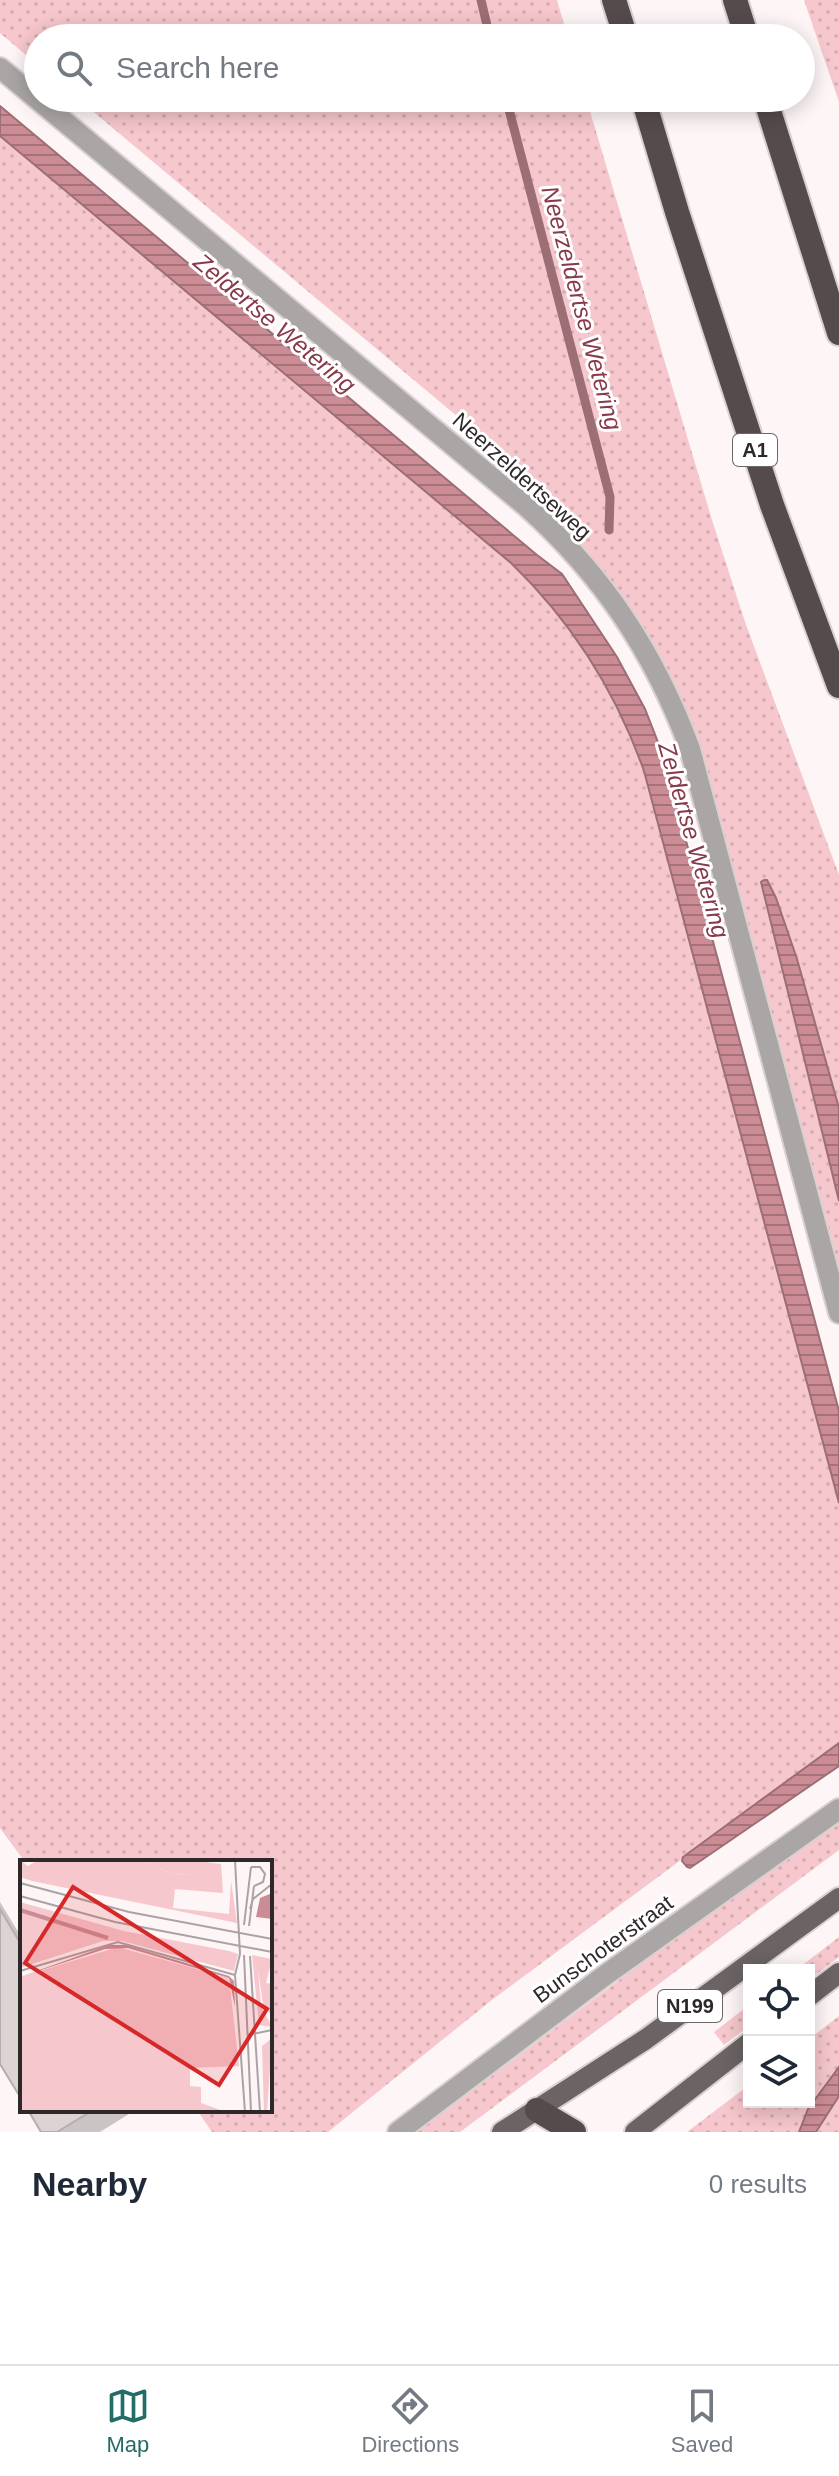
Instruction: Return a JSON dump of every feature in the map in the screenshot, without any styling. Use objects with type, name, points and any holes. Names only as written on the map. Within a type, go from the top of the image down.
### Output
[{"type":"highway","points":[[614,0],[622,24]]},
{"type":"highway","points":[[735,0],[743,24]]},
{"type":"highway","name":"A1","points":[[647,112],[772,505],[839,686]]},
{"type":"highway","points":[[769,112],[839,333]]},
{"type":"highway","points":[[539,2121],[574,2132]]},
{"type":"main road","name":"N199","points":[[502,2132],[539,2121],[839,1898]]},
{"type":"main road","points":[[815,1991],[839,1973]]},
{"type":"main road","name":"N199","points":[[635,2132],[743,2048]]},
{"type":"street","name":"Neerzeldertseweg","points":[[0,68],[24,88]]},
{"type":"street","name":"Neerzeldertseweg","points":[[53,112],[526,506],[563,541],[613,599],[651,660],[690,749],[839,1313]]},
{"type":"street","name":"Bunschoterstraat","points":[[398,2132],[604,1976],[839,1809]]},
{"type":"shaded area","points":[[0,0],[557,0],[564,24],[24,24],[24,53],[0,33]]},
{"type":"shaded area","points":[[804,0],[839,0],[839,102],[815,24],[812,24]]},
{"type":"shaded area","points":[[0,106],[562,574],[617,657],[645,709],[663,755],[839,1411],[839,1503],[644,771],[620,713],[590,659],[553,609],[511,563],[0,136]]},
{"type":"shaded area","points":[[94,112],[590,112],[745,622],[839,875],[839,1108],[819,1035],[786,988],[839,1201],[839,1278],[714,806],[605,577],[579,544],[563,505]]},
{"type":"shaded area","points":[[0,136],[511,563],[572,634],[620,713],[644,771],[839,1503],[839,1743],[493,1999],[328,2132],[212,2132],[198,2112],[272,2112],[272,1860],[24,1860],[0,1828]]},
{"type":"shaded area","points":[[767,880],[776,898],[797,959],[839,1108],[839,1201],[761,882]]},
{"type":"shaded area","points":[[839,1743],[839,1766],[690,1868],[682,1861],[683,1857]]},
{"type":"shaded area","points":[[839,1824],[839,1850],[460,2132],[417,2132],[779,1862]]},
{"type":"shaded area","points":[[839,1937],[839,1957],[815,1975],[815,1964],[804,1964]]},
{"type":"shaded area","points":[[743,2010],[743,2031],[724,2045],[714,2032]]},
{"type":"shaded area","points":[[839,2016],[839,2067],[815,2100],[815,2036]]},
{"type":"shaded area","points":[[839,2067],[839,2096],[816,2132],[799,2132],[808,2109],[815,2108],[815,2100]]},
{"type":"shaded area","points":[[743,2090],[743,2108],[809,2108],[799,2132],[687,2132]]},
{"type":"shaded area","points":[[839,2096],[839,2132],[816,2132]]},
{"type":"building","points":[[0,1909],[20,1943],[20,2097],[0,2064]]},
{"type":"building","points":[[29,2112],[90,2112],[57,2132],[41,2132]]},
{"type":"waterway","name":"Neerzeldertse Wetering","points":[[481,0],[487,24]]},
{"type":"waterway","name":"Neerzeldertse Wetering","points":[[510,112],[610,497],[609,530]]},
{"type":"water label","name":"Zeldertse Wetering","points":[[275,323]]},
{"type":"water label","name":"Zeldertse Wetering","points":[[694,840]]}]
